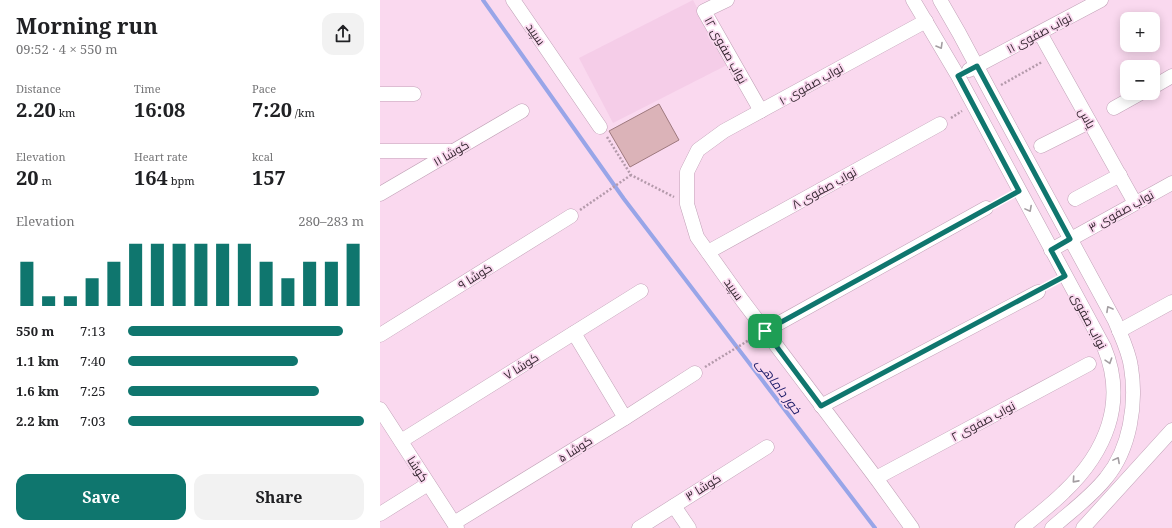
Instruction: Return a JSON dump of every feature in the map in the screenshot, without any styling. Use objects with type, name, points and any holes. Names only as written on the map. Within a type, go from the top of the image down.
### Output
[{"type":"street","name":"سپید","points":[[513,0],[600,126]]},
{"type":"street","name":"نواب صفوی ۱۲","points":[[727,0],[704,11],[761,111]]},
{"type":"street","name":"نواب صفوی","points":[[914,0],[958,76],[1107,356],[1113,379],[1113,404],[1110,422],[1107,432],[1088,465],[1065,492],[1022,528]]},
{"type":"street","name":"نواب صفوی","points":[[940,0],[1115,321],[1131,366],[1133,407],[1124,446],[1107,477],[1060,525]]},
{"type":"street","name":"نواب صفوی ۱۱","points":[[958,76],[1098,1]]},
{"type":"street","name":"نواب صفوی ۱۰","points":[[698,150],[724,131],[926,21]]},
{"type":"street","name":"یاس","points":[[1040,33],[1135,203]]},
{"type":"street","points":[[1160,82],[1172,76]]},
{"type":"street","points":[[380,94],[414,94]]},
{"type":"street","points":[[1114,108],[1128,100]]},
{"type":"street","name":"کوشا ۱۱","points":[[380,194],[522,111]]},
{"type":"street","points":[[1041,146],[1089,122]]},
{"type":"street","name":"نواب صفوی ۸","points":[[708,252],[940,124]]},
{"type":"street","name":"سپید","points":[[698,150],[688,172],[686,204],[697,237],[912,528]]},
{"type":"street","points":[[380,151],[455,151]]},
{"type":"street","points":[[1075,199],[1120,175]]},
{"type":"street","name":"نواب صفوی ۳","points":[[1051,250],[1172,182]]},
{"type":"street","points":[[765,331],[986,208]]},
{"type":"street","name":"کوشا ۹","points":[[380,335],[571,216]]},
{"type":"street","name":"کوشا ۷","points":[[400,441],[642,291]]},
{"type":"street","points":[[821,406],[1038,292]]},
{"type":"street","points":[[1119,331],[1172,302]]},
{"type":"street","points":[[574,333],[625,418]]},
{"type":"street","name":"نواب صفوی ۲","points":[[876,478],[1089,364]]},
{"type":"street","name":"کوشا ۵","points":[[455,526],[695,373]]},
{"type":"street","name":"کوشا","points":[[380,409],[455,526]]},
{"type":"street","points":[[1083,528],[1172,430]]},
{"type":"street","name":"کوشا ۳","points":[[639,528],[767,447]]},
{"type":"street","points":[[380,514],[428,484]]},
{"type":"street","points":[[674,506],[689,528]]},
{"type":"path","points":[[1008,81],[1053,56]]},
{"type":"path","points":[[600,126],[631,175],[686,204]]},
{"type":"path","points":[[571,216],[631,175]]},
{"type":"path","points":[[986,208],[1019,191]]},
{"type":"path","points":[[695,373],[765,331]]},
{"type":"shaded area","points":[[693,0],[727,65],[613,123],[579,58]]},
{"type":"building","points":[[659,104],[679,140],[630,167],[609,131]]},
{"type":"waterway","name":"خور داماهی","points":[[483,0],[624,199],[875,528]]},
{"type":"route","points":[[977,66],[1070,239],[1051,250],[1065,276],[1038,292],[821,406],[765,331],[1019,191],[958,76],[977,66]]}]
